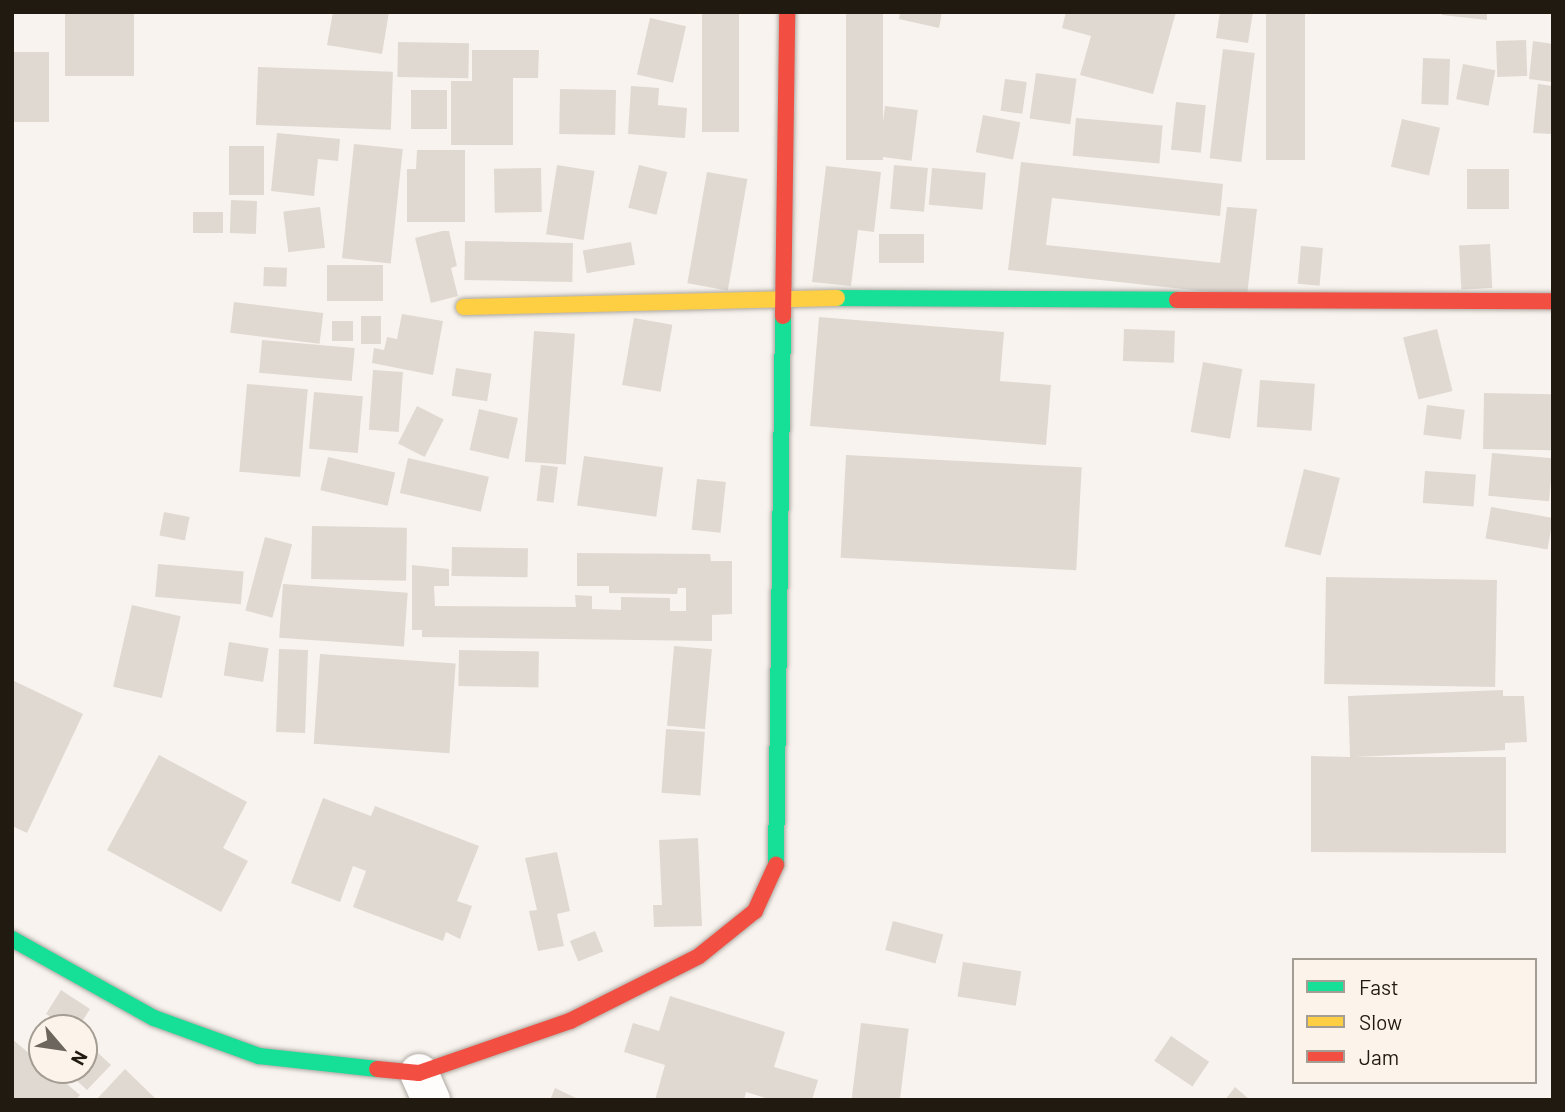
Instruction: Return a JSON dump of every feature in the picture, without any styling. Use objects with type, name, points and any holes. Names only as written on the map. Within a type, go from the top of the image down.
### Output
[{"type":"street","points":[[12,939],[154,1018],[259,1056],[425,1087],[570,1021],[699,956],[755,911],[776,863],[787,12]]},
{"type":"street","points":[[464,306],[782,299],[1553,301]]},
{"type":"building","points":[[65,12],[134,12],[134,76],[65,76]]},
{"type":"building","points":[[333,12],[389,12],[382,54],[327,45]]},
{"type":"building","points":[[702,12],[739,12],[739,132],[702,132]]},
{"type":"building","points":[[846,12],[883,12],[883,160],[846,160]]},
{"type":"building","points":[[900,12],[942,12],[939,28],[899,19]]},
{"type":"building","points":[[1066,12],[1176,12],[1153,94],[1080,75],[1091,36],[1062,28]]},
{"type":"building","points":[[1220,12],[1253,12],[1248,43],[1216,38]]},
{"type":"building","points":[[1266,12],[1305,12],[1305,160],[1266,160]]},
{"type":"building","points":[[1442,12],[1487,12],[1487,20],[1442,15]]},
{"type":"building","points":[[650,18],[686,26],[673,83],[637,75]]},
{"type":"building","points":[[1526,40],[1527,76],[1497,77],[1496,41]]},
{"type":"building","points":[[1533,41],[1553,44],[1553,82],[1529,79]]},
{"type":"building","points":[[398,42],[469,43],[468,78],[397,77]]},
{"type":"building","points":[[1223,49],[1255,53],[1241,162],[1210,158]]},
{"type":"building","points":[[472,50],[539,50],[538,78],[513,78],[513,145],[451,145],[451,81],[472,81]]},
{"type":"building","points":[[12,52],[49,52],[49,122],[12,122]]},
{"type":"building","points":[[1423,58],[1450,59],[1448,105],[1421,104]]},
{"type":"building","points":[[1463,64],[1495,70],[1489,106],[1456,99]]},
{"type":"building","points":[[258,67],[393,72],[391,130],[256,125]]},
{"type":"building","points":[[1036,73],[1077,79],[1070,124],[1030,119]]},
{"type":"building","points":[[1005,79],[1027,82],[1022,114],[1001,111]]},
{"type":"building","points":[[1538,84],[1553,86],[1553,134],[1533,133]]},
{"type":"building","points":[[631,86],[659,88],[658,105],[687,108],[685,138],[628,134]]},
{"type":"building","points":[[560,89],[616,90],[615,135],[559,134]]},
{"type":"building","points":[[411,90],[447,90],[447,129],[411,129]]},
{"type":"building","points":[[1176,102],[1206,105],[1201,153],[1171,150]]},
{"type":"building","points":[[885,106],[918,110],[912,161],[879,157]]},
{"type":"building","points":[[983,115],[1020,122],[1013,160],[976,152]]},
{"type":"building","points":[[1076,118],[1163,126],[1159,163],[1073,156]]},
{"type":"building","points":[[1402,119],[1440,128],[1429,176],[1391,167]]},
{"type":"building","points":[[277,133],[340,139],[338,161],[318,159],[314,196],[271,191]]},
{"type":"building","points":[[354,144],[403,149],[391,263],[342,258]]},
{"type":"building","points":[[229,146],[264,146],[264,195],[229,195]]},
{"type":"building","points":[[417,150],[465,150],[465,222],[407,222],[407,169],[416,169]]},
{"type":"building","points":[[1021,162],[1223,184],[1220,216],[1052,198],[1046,245],[1220,263],[1227,207],[1257,209],[1247,296],[1008,270]]},
{"type":"building","points":[[557,165],[595,171],[584,240],[546,234]]},
{"type":"building","points":[[639,165],[667,172],[656,215],[628,208]]},
{"type":"building","points":[[894,165],[928,168],[924,212],[890,209]]},
{"type":"building","points":[[826,166],[881,172],[874,232],[858,230],[851,286],[812,282]]},
{"type":"building","points":[[541,168],[542,212],[495,213],[494,169]]},
{"type":"building","points":[[932,168],[986,173],[983,210],[929,205]]},
{"type":"building","points":[[1467,169],[1509,169],[1509,209],[1467,209]]},
{"type":"building","points":[[707,172],[747,179],[728,290],[687,283]]},
{"type":"building","points":[[231,200],[257,201],[256,234],[230,233]]},
{"type":"building","points":[[320,207],[325,248],[288,252],[283,212]]},
{"type":"building","points":[[193,212],[223,212],[223,233],[193,233]]},
{"type":"building","points":[[449,231],[457,266],[451,268],[458,296],[431,303],[415,238]]},
{"type":"building","points":[[879,234],[924,234],[924,263],[879,263]]},
{"type":"building","points":[[465,241],[573,243],[572,282],[464,280]]},
{"type":"building","points":[[631,242],[635,265],[587,273],[583,251]]},
{"type":"building","points":[[1490,244],[1492,288],[1461,290],[1459,246]]},
{"type":"building","points":[[1301,246],[1323,248],[1320,286],[1298,284]]},
{"type":"building","points":[[327,265],[383,265],[383,301],[327,301]]},
{"type":"building","points":[[264,267],[287,268],[286,287],[263,286]]},
{"type":"building","points":[[234,302],[323,313],[320,344],[230,333]]},
{"type":"building","points":[[402,314],[443,321],[433,375],[372,363],[374,348],[384,350],[387,337],[397,339]]},
{"type":"building","points":[[361,316],[381,316],[381,344],[361,344]]},
{"type":"building","points":[[819,317],[1004,332],[1000,381],[1051,385],[1046,445],[810,426]]},
{"type":"building","points":[[634,318],[672,325],[661,392],[622,385]]},
{"type":"building","points":[[332,321],[353,321],[353,341],[332,341]]},
{"type":"building","points":[[1124,329],[1175,331],[1174,363],[1123,361]]},
{"type":"building","points":[[1437,329],[1452,391],[1419,400],[1403,337]]},
{"type":"building","points":[[534,331],[575,334],[566,465],[525,462]]},
{"type":"building","points":[[262,340],[355,348],[352,381],[259,373]]},
{"type":"building","points":[[1203,362],[1242,369],[1230,439],[1191,432]]},
{"type":"building","points":[[456,368],[492,374],[487,401],[452,396]]},
{"type":"building","points":[[373,370],[403,372],[399,432],[369,430]]},
{"type":"building","points":[[1260,380],[1315,384],[1312,431],[1257,427]]},
{"type":"building","points":[[247,384],[308,389],[300,477],[239,472]]},
{"type":"building","points":[[314,392],[363,396],[358,453],[309,449]]},
{"type":"building","points":[[1484,393],[1553,394],[1552,450],[1483,449]]},
{"type":"building","points":[[1427,405],[1465,410],[1461,439],[1423,435]]},
{"type":"building","points":[[417,406],[444,420],[425,457],[398,443]]},
{"type":"building","points":[[479,409],[518,418],[509,459],[470,450]]},
{"type":"building","points":[[1492,453],[1553,458],[1549,501],[1488,496]]},
{"type":"building","points":[[846,455],[1082,467],[1076,570],[841,558]]},
{"type":"building","points":[[584,456],[663,467],[656,517],[577,506]]},
{"type":"building","points":[[328,457],[395,473],[388,506],[320,490]]},
{"type":"building","points":[[408,458],[489,477],[481,512],[400,493]]},
{"type":"building","points":[[541,465],[558,467],[553,503],[537,501]]},
{"type":"building","points":[[1304,469],[1340,478],[1321,556],[1285,547]]},
{"type":"building","points":[[1425,471],[1476,475],[1474,506],[1423,503]]},
{"type":"building","points":[[697,479],[726,482],[721,533],[692,530]]},
{"type":"building","points":[[1491,507],[1553,518],[1547,549],[1485,539]]},
{"type":"building","points":[[164,512],[190,517],[185,541],[159,536]]},
{"type":"building","points":[[312,526],[407,528],[406,581],[311,579]]},
{"type":"building","points":[[265,537],[292,544],[272,618],[245,610]]},
{"type":"building","points":[[452,547],[528,548],[527,577],[451,576]]},
{"type":"building","points":[[577,553],[710,554],[711,561],[732,561],[732,614],[712,615],[712,641],[422,637],[422,630],[412,630],[412,565],[449,569],[449,586],[434,586],[435,606],[576,607],[575,595],[592,596],[592,609],[621,610],[621,597],[670,598],[670,611],[686,611],[686,588],[678,588],[677,594],[609,593],[609,586],[577,586]]},
{"type":"building","points":[[158,564],[244,571],[241,604],[155,597]]},
{"type":"building","points":[[1326,577],[1497,580],[1495,687],[1324,684]]},
{"type":"building","points":[[283,584],[408,593],[404,647],[279,638]]},
{"type":"building","points":[[132,605],[181,616],[162,698],[113,687]]},
{"type":"building","points":[[229,642],[269,648],[263,682],[224,676]]},
{"type":"building","points":[[674,646],[712,649],[705,729],[667,726]]},
{"type":"building","points":[[279,649],[308,650],[305,733],[276,732]]},
{"type":"building","points":[[459,650],[539,651],[538,687],[458,686]]},
{"type":"building","points":[[320,654],[456,663],[449,753],[314,744]]},
{"type":"building","points":[[12,680],[83,714],[27,833],[12,826]]},
{"type":"building","points":[[1503,690],[1503,696],[1524,696],[1527,742],[1505,743],[1505,750],[1355,757],[1506,757],[1506,853],[1311,852],[1311,756],[1350,757],[1348,696]]},
{"type":"building","points":[[666,729],[705,732],[700,796],[662,793]]},
{"type":"building","points":[[159,755],[247,802],[223,848],[248,861],[221,912],[107,850]]},
{"type":"building","points":[[323,798],[371,816],[375,806],[479,846],[457,901],[472,906],[460,939],[446,932],[443,941],[353,907],[366,871],[353,866],[340,902],[291,883]]},
{"type":"building","points":[[698,838],[702,926],[654,927],[653,905],[662,905],[659,840]]},
{"type":"building","points":[[557,852],[570,911],[557,914],[564,946],[538,951],[529,911],[537,910],[525,858]]},
{"type":"building","points":[[893,921],[943,934],[935,963],[885,950]]},
{"type":"building","points":[[595,931],[603,951],[578,962],[570,941]]},
{"type":"building","points":[[963,962],[1021,971],[1016,1006],[958,997]]},
{"type":"building","points":[[61,990],[90,1009],[87,1014],[46,1014]]},
{"type":"building","points":[[670,996],[785,1032],[774,1067],[818,1080],[812,1100],[772,1100],[746,1092],[744,1100],[655,1100],[665,1065],[624,1052],[633,1023],[659,1031]]},
{"type":"building","points":[[861,1023],[909,1029],[900,1100],[852,1100]]},
{"type":"building","points":[[1171,1036],[1209,1062],[1192,1087],[1154,1061]]},
{"type":"building","points":[[12,1039],[28,1052],[28,1084],[67,1084],[80,1095],[76,1100],[12,1100]]},
{"type":"building","points":[[98,1053],[111,1065],[98,1079]]},
{"type":"building","points":[[125,1069],[157,1100],[96,1100]]},
{"type":"building","points":[[80,1084],[93,1084],[87,1090]]},
{"type":"building","points":[[1235,1087],[1250,1100],[1225,1100]]},
{"type":"building","points":[[555,1088],[580,1100],[550,1100]]},
{"type":"traffic: fast","points":[[837,298],[1177,300]]},
{"type":"traffic: fast","points":[[776,865],[783,316]]},
{"type":"traffic: fast","points":[[12,939],[154,1018],[259,1056],[377,1069]]},
{"type":"traffic: slow","points":[[464,307],[837,298]]},
{"type":"traffic: jam","points":[[783,316],[787,12]]},
{"type":"traffic: jam","points":[[1177,300],[1553,301]]},
{"type":"traffic: jam","points":[[377,1069],[419,1073],[570,1021],[699,956],[755,911],[776,865]]}]
